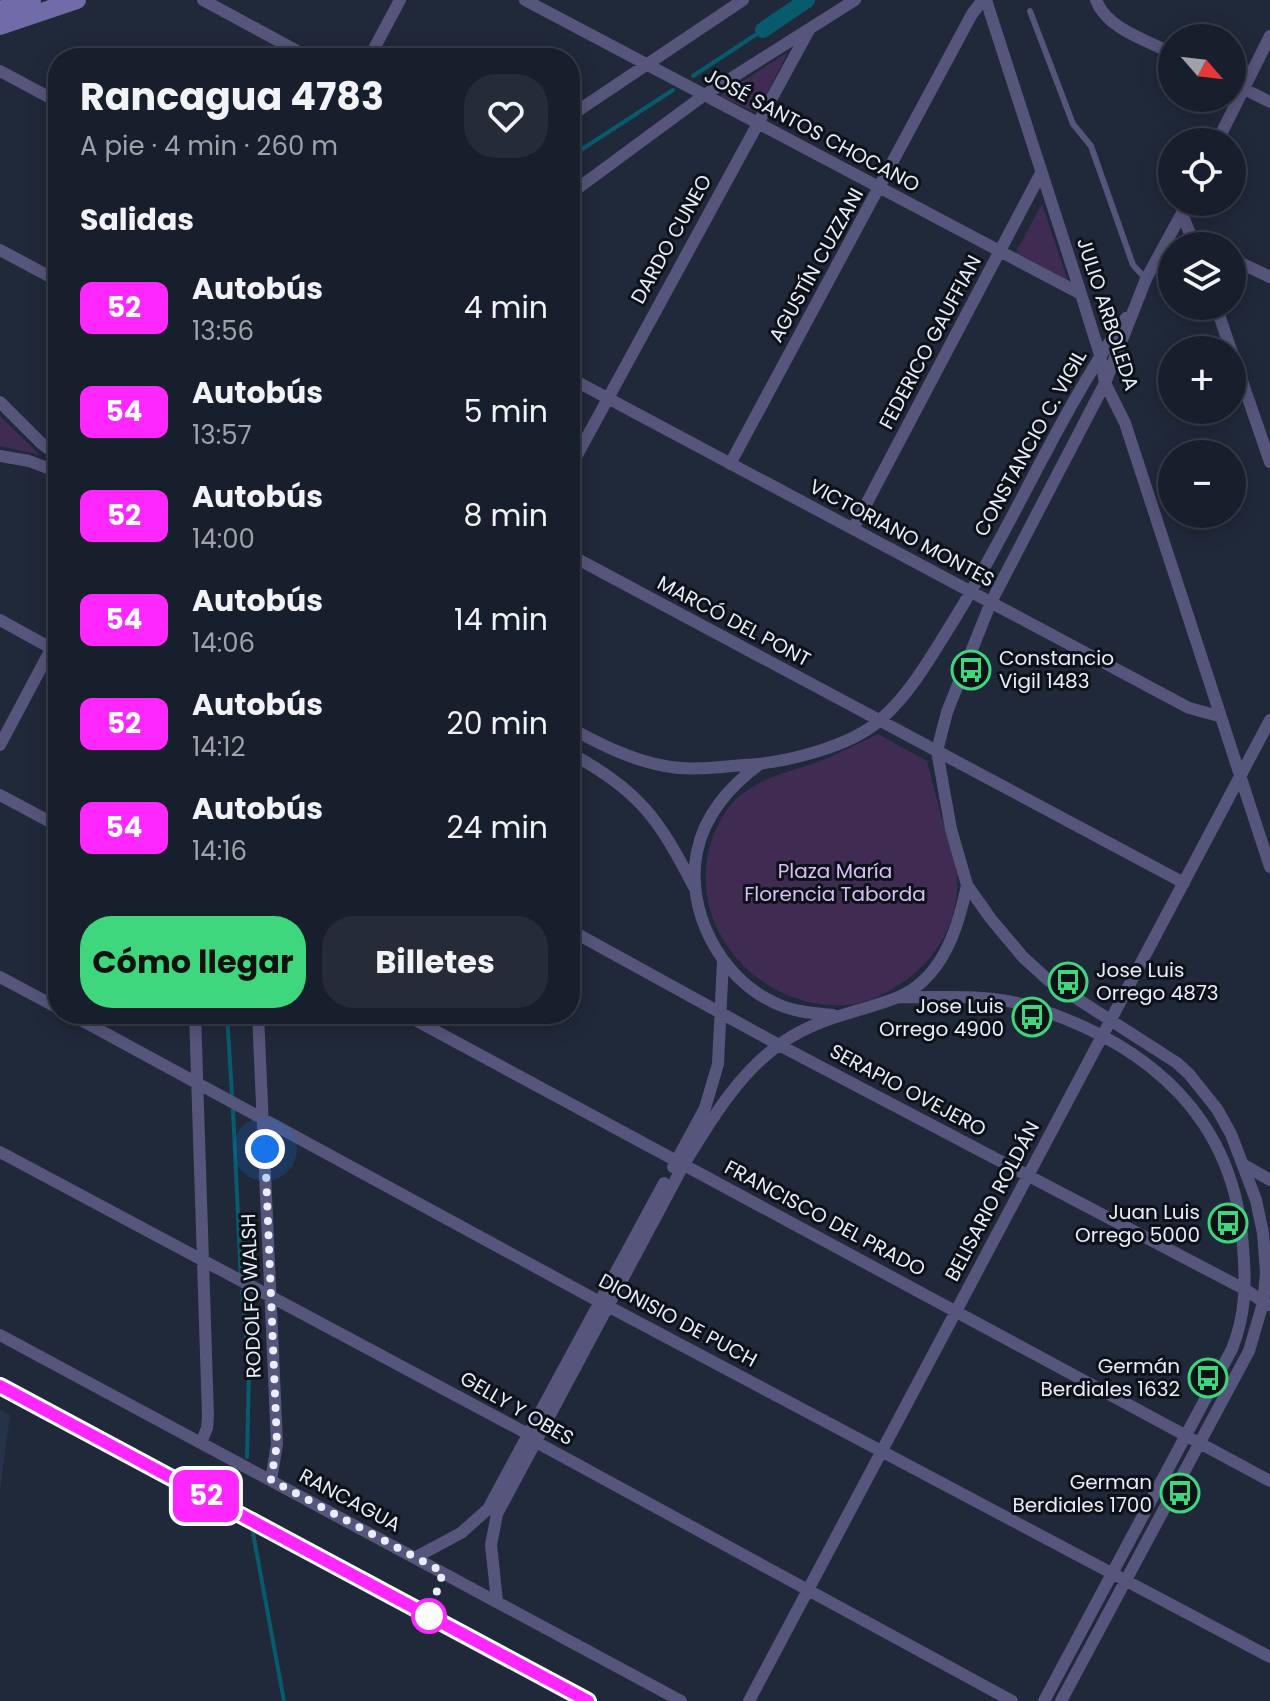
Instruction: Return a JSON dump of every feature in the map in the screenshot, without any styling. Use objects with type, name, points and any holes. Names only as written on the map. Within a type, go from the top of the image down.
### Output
[{"type":"main road","points":[[0,10],[32,0]]},
{"type":"main road","points":[[0,26],[77,0]]},
{"type":"main road","points":[[0,1386],[587,1701]]},
{"type":"street","points":[[203,0],[292,48]]},
{"type":"street","points":[[374,48],[400,0]]},
{"type":"street","name":"JOSÉ SANTOS CHOCANO","points":[[525,0],[1081,294]]},
{"type":"street","points":[[580,109],[743,0]]},
{"type":"street","points":[[580,187],[703,96],[855,0]]},
{"type":"street","name":"JULIO ARBOLEDA","points":[[984,0],[1081,294],[1100,355],[1105,383],[1125,423],[1270,867]]},
{"type":"street","name":"AGUSTÍN CUZZANI","points":[[730,464],[972,14],[984,0]]},
{"type":"street","points":[[1096,0],[1100,12],[1116,25],[1158,46]]},
{"type":"street","name":"DARDO CUNEO","points":[[580,449],[809,30]]},
{"type":"street","points":[[1246,74],[1270,36]]},
{"type":"street","points":[[0,71],[48,97]]},
{"type":"street","points":[[1246,90],[1270,102]]},
{"type":"street","name":"FEDERICO GAUFFIAN","points":[[853,529],[1041,173]]},
{"type":"street","name":"CONSTANCIO C. VIGIL","points":[[937,751],[951,698],[991,602],[1105,383],[1146,279],[1181,216]]},
{"type":"street","points":[[0,250],[48,276]]},
{"type":"street","points":[[1246,266],[1270,277]]},
{"type":"street","name":"CONSTANCIO C. VIGIL","points":[[879,722],[926,666],[972,591],[1100,355],[1137,303]]},
{"type":"street","name":"VICTORIANO MONTES","points":[[580,383],[1189,708],[1219,716]]},
{"type":"street","points":[[1246,391],[1269,456]]},
{"type":"street","points":[[0,402],[48,447]]},
{"type":"street","points":[[0,456],[48,468]]},
{"type":"street","name":"MARCÓ DEL PONT","points":[[580,560],[879,722]]},
{"type":"street","points":[[0,620],[48,641]]},
{"type":"street","points":[[0,745],[48,659]]},
{"type":"street","name":"BELISARIO ROLDÁN","points":[[749,1701],[1270,720]]},
{"type":"street","points":[[580,733],[603,745],[666,766],[691,768],[760,764],[825,749],[879,722],[1184,883]]},
{"type":"street","points":[[937,751],[951,829],[967,885],[1023,957],[1060,988],[1177,1063],[1189,1074],[1217,1109],[1244,1165],[1263,1233],[1268,1300],[1249,1351],[1061,1701]]},
{"type":"street","points":[[580,758],[632,792],[654,817],[696,890]]},
{"type":"street","points":[[760,764],[739,779],[723,798],[697,849],[696,890],[702,920],[723,961],[749,986],[772,1002],[797,1011],[834,1016]]},
{"type":"street","points":[[0,795],[48,821]]},
{"type":"street","points":[[680,1163],[733,1091],[761,1059],[779,1045],[802,1030],[834,1016],[899,997],[917,986],[950,945],[960,921],[967,885]]},
{"type":"street","name":"SERAPIO OVEJERO","points":[[580,935],[779,1045],[1268,1300]]},
{"type":"street","points":[[497,1601],[491,1545],[497,1514],[532,1438],[680,1163],[705,1108],[718,1064],[723,961]]},
{"type":"street","points":[[0,977],[48,1003]]},
{"type":"street","points":[[899,997],[1007,1001],[1056,1016],[1102,1036],[1143,1061],[1189,1101],[1210,1132],[1240,1210],[1246,1290],[1241,1325],[1232,1349],[1044,1701]]},
{"type":"street","name":"DIONISIO DE PUCH","points":[[89,1024],[604,1304],[1270,1657]]},
{"type":"street","points":[[195,1024],[208,1416],[201,1443]]},
{"type":"street","name":"RODOLFO WALSH","points":[[258,1024],[277,1444],[271,1480]]},
{"type":"street","name":"FRANCISCO DEL PRADO","points":[[423,1024],[1270,1481]]},
{"type":"street","name":"GELLY Y OBES","points":[[0,1152],[271,1296],[1012,1701]]},
{"type":"street","points":[[1244,1165],[1270,1180]]},
{"type":"street","points":[[1241,1325],[1268,1300]]},
{"type":"street","name":"RANCAGUA","points":[[0,1335],[681,1701]]},
{"type":"street","points":[[416,1557],[461,1533],[488,1509],[532,1438]]},
{"type":"lane","points":[[1030,11],[1073,124],[1091,146],[1133,265],[1146,279]]},
{"type":"shaded area","points":[[0,1410],[10,1415],[0,1491]]},
{"type":"green space","points":[[788,52],[757,113],[720,96]]},
{"type":"green space","points":[[1042,204],[1068,281],[1016,252]]},
{"type":"green space","points":[[0,416],[40,455],[0,446]]},
{"type":"green space","name":"Plaza María Florencia Taborda","points":[[878,734],[927,761],[956,868],[953,914],[943,939],[927,961],[894,988],[857,1004],[814,1003],[784,994],[757,977],[735,956],[718,930],[708,900],[706,869],[713,836],[732,804],[755,785],[823,760]]},
{"type":"waterway","points":[[763,30],[807,0]]},
{"type":"waterway","points":[[693,76],[763,30]]},
{"type":"waterway","points":[[580,150],[673,90]]},
{"type":"waterway","points":[[228,1024],[232,1095]]},
{"type":"waterway","points":[[233,1110],[241,1279]]},
{"type":"waterway","points":[[242,1291],[249,1372],[247,1457]]},
{"type":"waterway","points":[[253,1533],[284,1701]]},
{"type":"bus line","name":"52","points":[[0,1386],[588,1701]]},
{"type":"place","name":"Constancio Vigil 1483","points":[[971,670]]},
{"type":"place","name":"Jose Luis Orrego 4873","points":[[1068,982]]},
{"type":"place","name":"Jose Luis Orrego 4900","points":[[1032,1017]]},
{"type":"place","name":"Juan Luis Orrego 5000","points":[[1228,1223]]},
{"type":"place","name":"Germán Berdiales 1632","points":[[1208,1378]]},
{"type":"place","name":"German Berdiales 1700","points":[[1180,1493]]},
{"type":"route","points":[[265,1149],[277,1444],[271,1480],[443,1572],[429,1616]]}]
